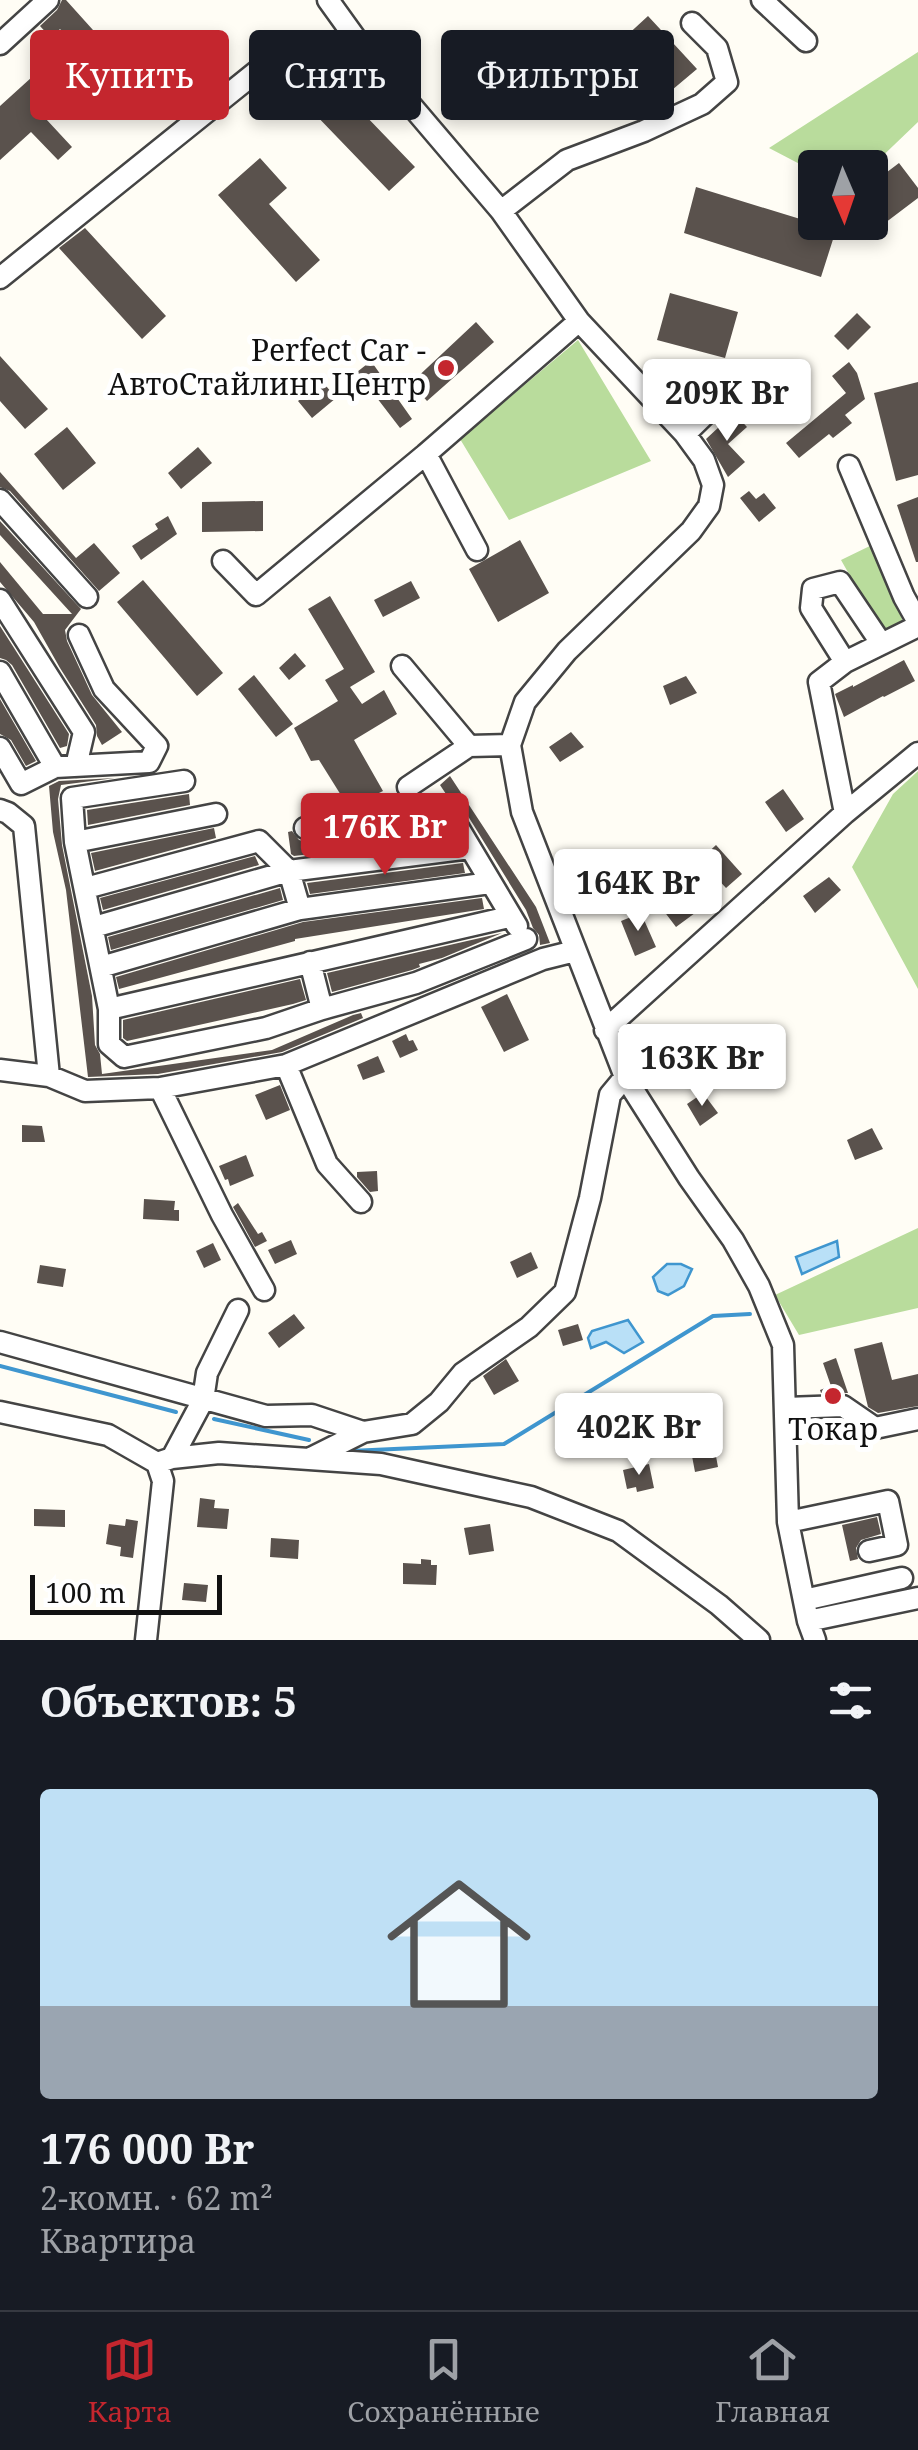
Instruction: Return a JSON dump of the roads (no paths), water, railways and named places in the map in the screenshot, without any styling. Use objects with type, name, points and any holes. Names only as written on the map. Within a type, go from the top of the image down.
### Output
[{"type":"street","points":[[0,44],[48,0]]},
{"type":"street","points":[[328,0],[350,30]]},
{"type":"street","points":[[762,0],[806,41]]},
{"type":"street","points":[[501,211],[566,160],[702,104],[727,82],[717,48],[692,23]]},
{"type":"street","points":[[0,278],[249,78]]},
{"type":"street","points":[[421,117],[501,211],[580,320],[686,434],[704,460],[713,485],[709,506],[691,531],[567,652],[525,702],[510,745],[522,812],[625,1077],[688,1178],[733,1240],[759,1286],[783,1345],[788,1522],[809,1620]]},
{"type":"street","points":[[224,560],[256,595],[580,320]]},
{"type":"street","points":[[686,434],[731,388]]},
{"type":"street","points":[[426,454],[477,550]]},
{"type":"street","points":[[845,813],[819,682],[845,662],[918,624],[849,466]]},
{"type":"street","points":[[0,500],[87,597]]},
{"type":"street","points":[[845,662],[811,608],[813,589],[840,582],[882,644]]},
{"type":"street","points":[[0,600],[84,732],[65,767]]},
{"type":"street","points":[[0,748],[21,784],[65,767],[148,762],[157,746],[104,688],[79,636]]},
{"type":"street","points":[[402,666],[469,746]]},
{"type":"street","points":[[0,672],[65,767]]},
{"type":"street","points":[[408,788],[469,746],[510,745]]},
{"type":"street","points":[[605,1030],[845,813],[918,753]]},
{"type":"street","points":[[184,781],[72,798],[75,842],[109,1009],[109,1044],[124,1057],[266,1028],[416,983],[526,938]]},
{"type":"street","points":[[305,828],[446,808],[509,917],[543,959]]},
{"type":"street","points":[[0,810],[24,826],[50,1076]]},
{"type":"street","points":[[75,842],[216,814]]},
{"type":"street","points":[[86,888],[259,841],[289,871],[300,909]]},
{"type":"street","points":[[94,927],[289,871],[470,848]]},
{"type":"street","points":[[101,967],[300,909],[490,883]]},
{"type":"street","points":[[109,1009],[509,917]]},
{"type":"street","points":[[0,1070],[50,1076],[85,1091],[160,1088],[286,1065],[543,959],[575,951]]},
{"type":"street","points":[[310,962],[322,1009]]},
{"type":"street","points":[[286,1065],[326,1164],[361,1202]]},
{"type":"street","points":[[308,1459],[364,1432],[412,1424],[439,1402],[463,1373],[529,1327],[565,1292],[590,1198],[610,1095],[625,1077]]},
{"type":"street","points":[[160,1088],[222,1215],[264,1290]]},
{"type":"street","points":[[146,1640],[164,1460],[203,1400],[207,1373],[238,1310]]},
{"type":"street","points":[[0,1342],[266,1416],[312,1416],[364,1432]]},
{"type":"street","points":[[786,1408],[843,1406],[876,1428],[918,1418]]},
{"type":"street","points":[[0,1412],[108,1435],[164,1460],[219,1453],[381,1464],[530,1497],[618,1531],[719,1605],[759,1640]]},
{"type":"street","points":[[788,1522],[888,1502],[897,1545],[869,1551]]},
{"type":"street","points":[[809,1620],[902,1578]]},
{"type":"street","points":[[809,1620],[918,1598]]},
{"type":"water","points":[[837,1241],[839,1257],[802,1274],[796,1257]]},
{"type":"water","points":[[667,1264],[692,1269],[684,1286],[668,1295],[658,1291],[653,1277]]},
{"type":"water","points":[[628,1320],[643,1342],[624,1353],[606,1342],[591,1348],[588,1338],[592,1331]]},
{"type":"waterway","points":[[350,1451],[504,1444],[713,1316],[750,1314]]},
{"type":"waterway","points":[[0,1366],[176,1412]]},
{"type":"waterway","points":[[214,1419],[309,1440]]},
{"type":"place","name":"Perfect Car - АвтоСтайлинг Центр","points":[[446,368]]},
{"type":"place","name":"Токар","points":[[833,1396]]}]
